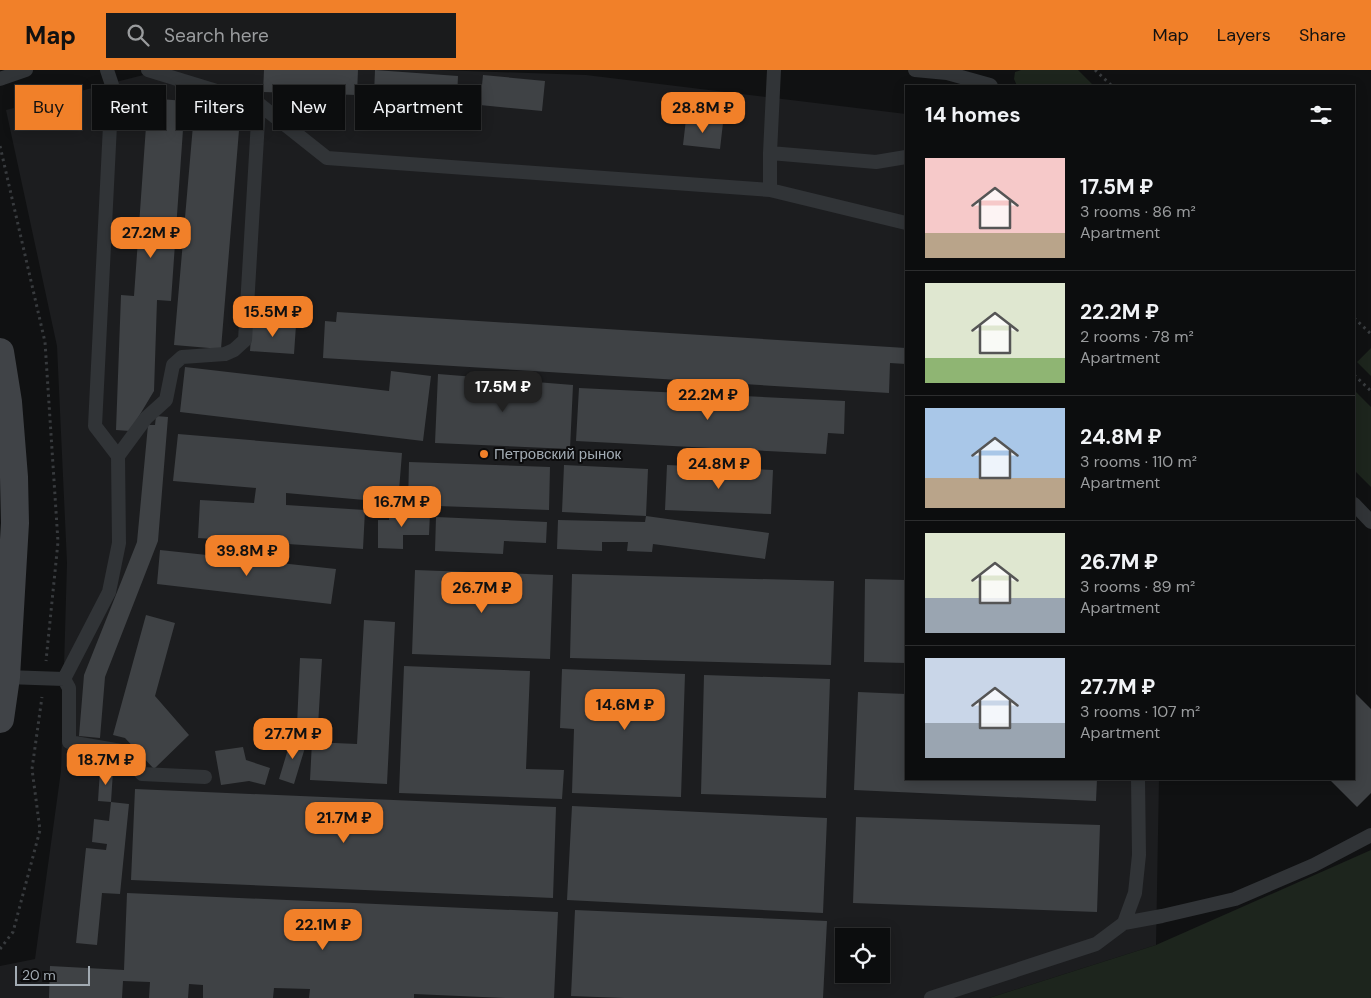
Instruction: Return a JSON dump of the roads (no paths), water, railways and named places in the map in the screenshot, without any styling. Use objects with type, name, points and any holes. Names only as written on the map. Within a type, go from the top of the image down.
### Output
[{"type":"main road","points":[[0,352],[8,402],[7,476],[14,523],[6,677],[0,719]]},
{"type":"lane","points":[[0,79],[26,70]]},
{"type":"lane","points":[[107,70],[112,85],[94,426],[118,456]]},
{"type":"lane","points":[[148,70],[197,85]]},
{"type":"lane","points":[[770,190],[774,70]]},
{"type":"lane","points":[[915,70],[946,73],[990,85]]},
{"type":"lane","points":[[263,106],[327,158],[770,190],[905,223]]},
{"type":"lane","points":[[64,679],[109,592],[119,543],[118,456],[146,418],[166,400],[173,365],[182,357],[225,354],[234,350],[245,340],[258,130]]},
{"type":"lane","points":[[770,153],[876,162],[905,157]]},
{"type":"lane","points":[[1355,505],[1371,522]]},
{"type":"lane","points":[[6,677],[64,679]]},
{"type":"lane","points":[[64,679],[69,688],[69,742],[121,751],[142,774],[205,777]]},
{"type":"lane","points":[[1124,923],[1135,893],[1139,855],[1138,780]]},
{"type":"lane","points":[[931,998],[1096,944],[1124,923],[1236,899],[1314,866],[1371,835]]},
{"type":"place","name":"Петровский рынок","points":[[484,454]]}]
